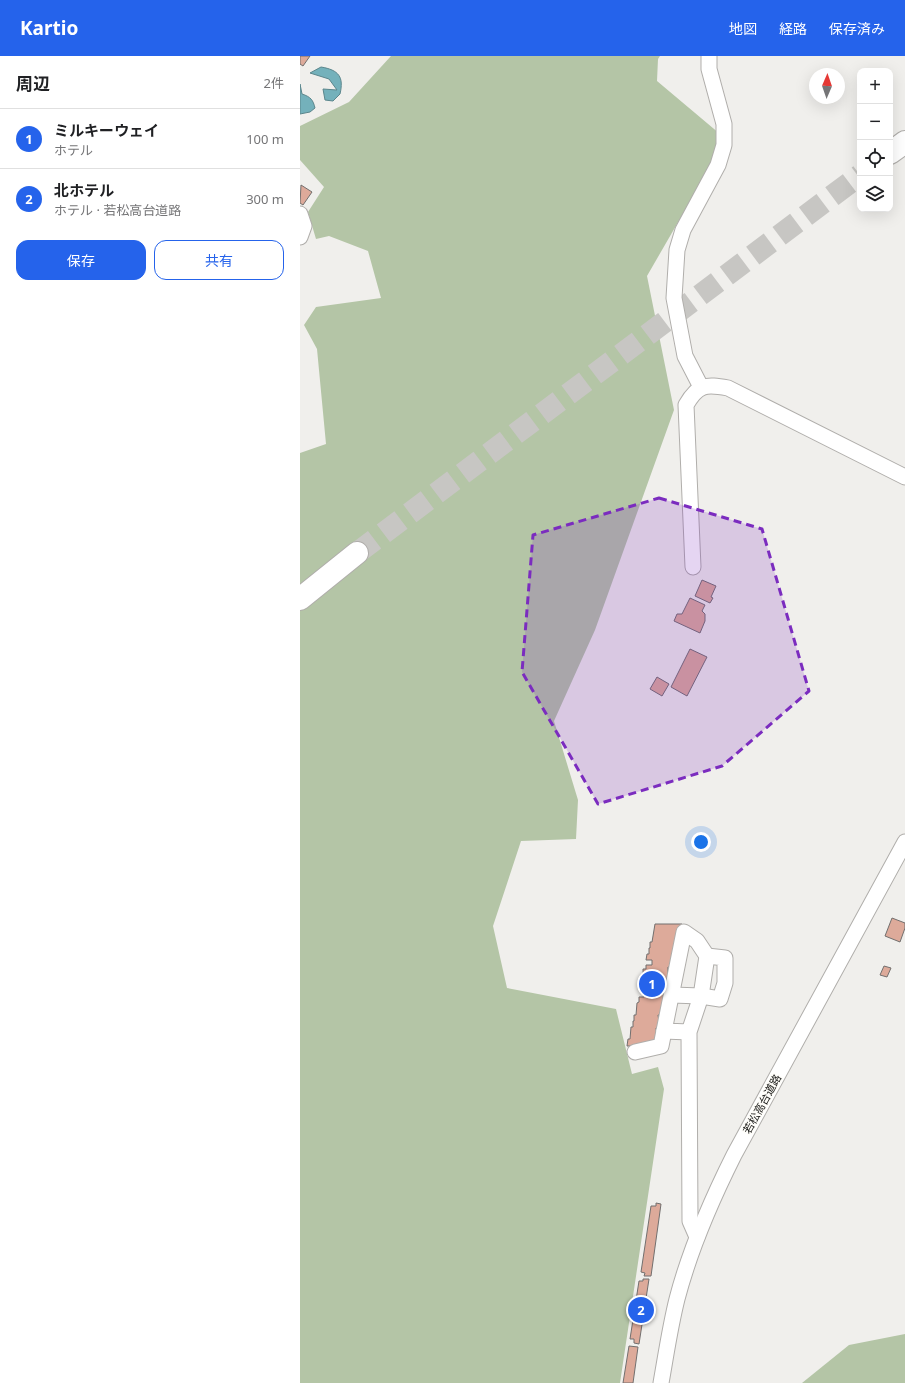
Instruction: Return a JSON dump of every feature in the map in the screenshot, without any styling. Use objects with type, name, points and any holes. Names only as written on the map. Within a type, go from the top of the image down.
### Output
[{"type":"highway","points":[[300,598],[358,553]]},
{"type":"street","points":[[701,387],[685,356],[674,298],[676,250],[683,230],[718,165],[724,144],[724,124],[709,69],[709,56]]},
{"type":"street","points":[[300,214],[304,226],[300,237]]},
{"type":"street","points":[[693,567],[686,405],[692,394],[701,387],[710,385],[728,388],[905,477]]},
{"type":"street","name":"若松高台道路","points":[[660,1383],[677,1299],[697,1237],[714,1195],[734,1155],[905,842]]},
{"type":"street","points":[[635,1052],[661,1046],[684,932],[697,941],[707,956],[701,996],[689,1032],[690,1222],[697,1237]]},
{"type":"street","points":[[672,994],[720,999],[725,983],[725,958],[707,956]]},
{"type":"street","points":[[664,1031],[689,1032]]},
{"type":"highlighted area","points":[[659,498],[762,529],[809,691],[722,766],[598,804],[522,672],[533,535]]},
{"type":"green space","points":[[391,56],[660,56],[658,59],[657,81],[720,134],[718,153],[647,276],[674,410],[595,630],[554,721],[578,800],[576,839],[521,841],[493,926],[507,988],[616,1009],[632,1074],[658,1067],[664,1089],[620,1383],[300,1383],[300,453],[326,444],[317,349],[304,325],[316,307],[381,298],[368,251],[329,236],[316,239],[308,212],[324,187],[300,160],[300,126],[349,102]]},
{"type":"green space","points":[[905,1334],[905,1383],[802,1383],[849,1345]]},
{"type":"water","points":[[321,67],[332,70],[339,75],[341,83],[340,94],[333,101],[325,100],[323,89],[337,90],[329,79],[310,73]]},
{"type":"water","points":[[300,84],[302,94],[311,99],[315,108],[310,112],[300,114]]},
{"type":"building","points":[[300,56],[310,56],[303,66],[300,64]]},
{"type":"building","points":[[301,185],[312,192],[303,205],[300,203]]},
{"type":"building","points":[[702,580],[716,586],[710,603],[695,596]]},
{"type":"building","points":[[690,598],[705,605],[702,611],[705,614],[705,621],[700,633],[674,621],[677,614],[682,614]]},
{"type":"building","points":[[690,649],[707,657],[687,696],[671,687]]},
{"type":"building","points":[[657,677],[669,684],[662,696],[650,689]]},
{"type":"building","points":[[892,918],[905,923],[905,928],[900,942],[885,936]]},
{"type":"building","points":[[655,924],[682,924],[675,955],[672,955],[672,967],[668,967],[666,1004],[662,1003],[662,1015],[658,1015],[660,1028],[656,1028],[657,1040],[652,1046],[627,1046],[628,1039],[630,1039],[631,1027],[633,1027],[634,1015],[636,1015],[639,997],[644,997],[643,969],[646,969],[646,965],[652,965],[652,960],[646,960],[647,954],[649,954],[650,942],[652,942]]},
{"type":"building","points":[[884,966],[891,968],[887,977],[880,975]]},
{"type":"building","points":[[656,1203],[661,1204],[651,1276],[644,1276],[645,1273],[641,1272],[651,1206],[656,1206]]},
{"type":"building","points":[[643,1279],[649,1279],[639,1344],[634,1343],[634,1339],[630,1339],[639,1281],[643,1281]]},
{"type":"building","points":[[629,1346],[638,1347],[633,1383],[623,1383]]},
{"type":"tunnel","points":[[357,553],[859,176]]},
{"type":"place","name":"ミルキーウェイ","points":[[652,984]]},
{"type":"place","name":"北ホテル","points":[[641,1310]]}]
